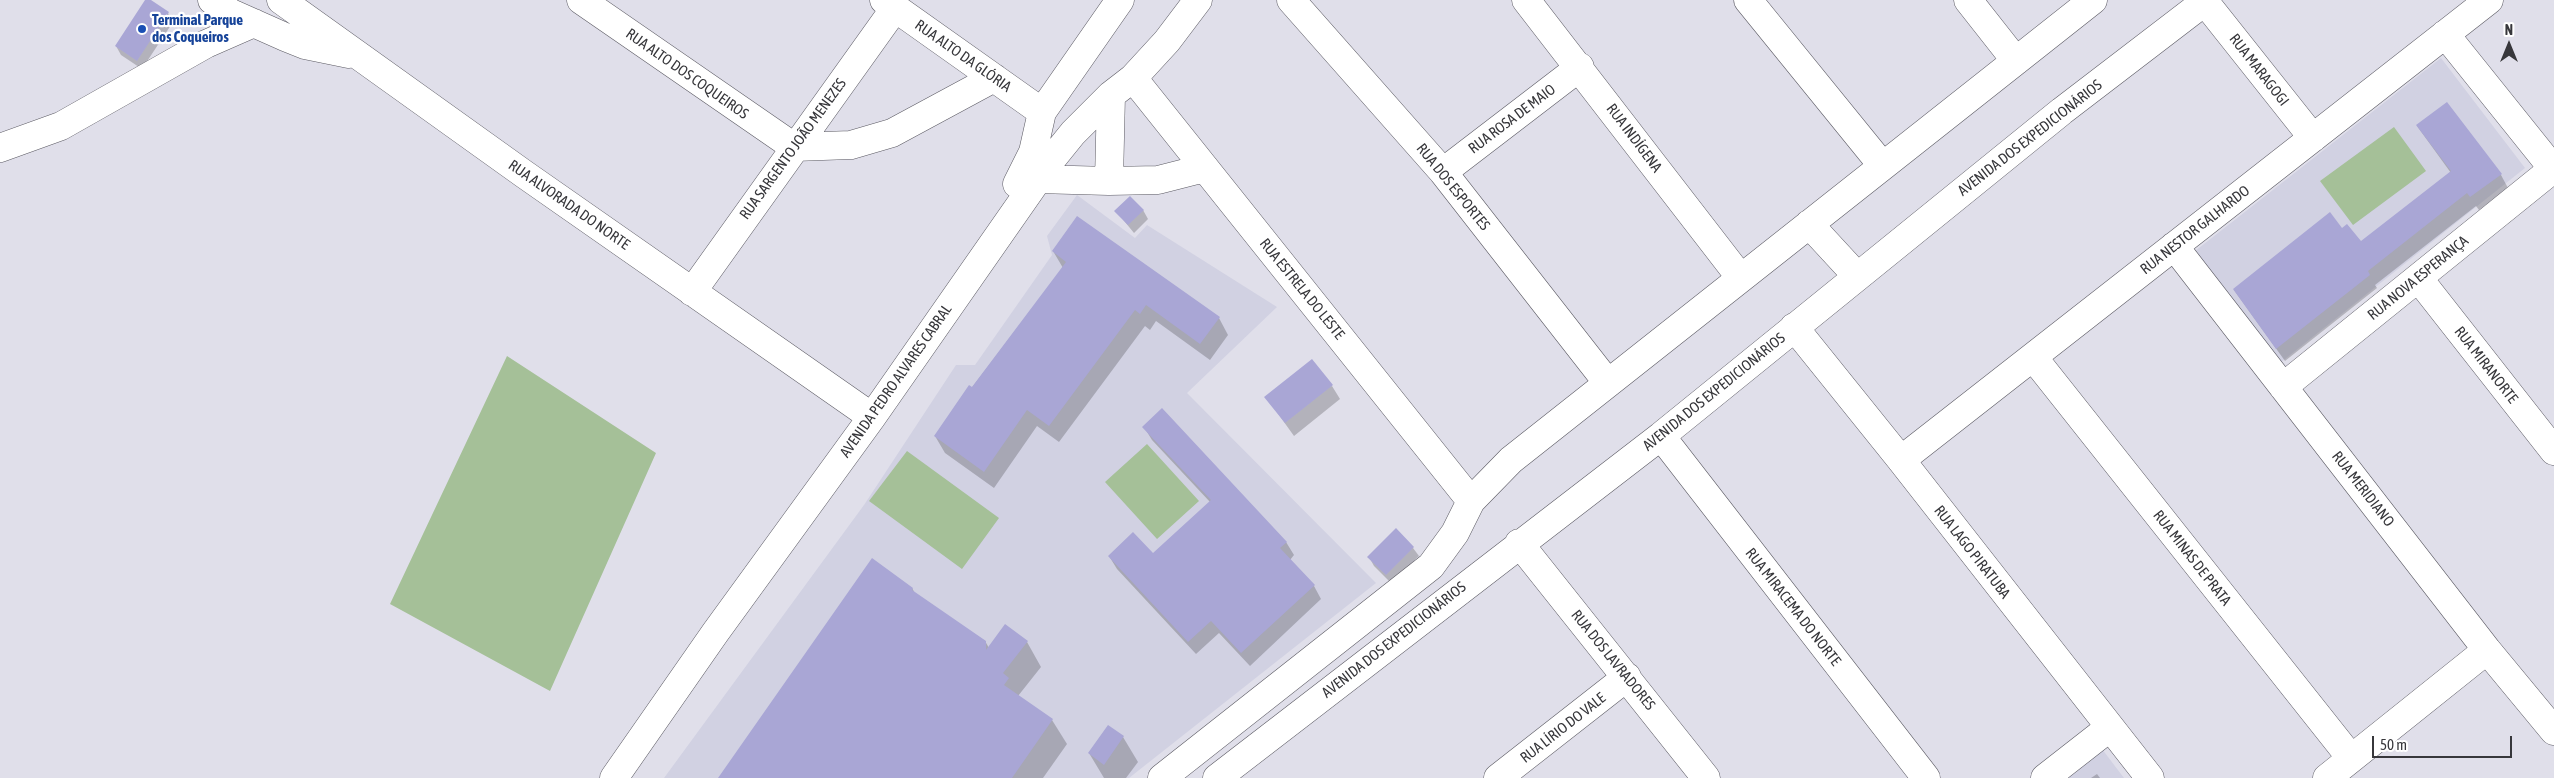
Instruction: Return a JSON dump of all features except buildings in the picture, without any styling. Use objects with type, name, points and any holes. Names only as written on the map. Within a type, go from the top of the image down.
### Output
[{"type":"street","points":[[212,0],[231,13],[305,45],[358,56]]},
{"type":"street","name":"RUA ALVORADA DO NORTE","points":[[282,0],[358,56],[865,412]]},
{"type":"street","name":"RUA ALTO DOS COQUEIROS","points":[[580,0],[794,147]]},
{"type":"street","name":"AVENIDA PEDRO ALVARES CABRAL","points":[[1030,177],[1033,152],[1042,112],[1120,0]]},
{"type":"street","name":"AVENIDA PEDRO ALVARES CABRAL","points":[[614,778],[726,618],[865,412],[1030,177],[1111,95],[1133,78],[1167,41],[1198,0]]},
{"type":"street","name":"RUA DOS ESPORTES","points":[[1291,0],[1443,172],[1606,382]]},
{"type":"street","points":[[1748,0],[1882,165]]},
{"type":"street","points":[[1968,0],[2016,61]]},
{"type":"street","points":[[1164,777],[1431,566],[1455,533],[1472,501],[1511,460],[1606,382],[2092,0]]},
{"type":"street","name":"RUA NESTOR GALHARDO","points":[[1901,460],[2489,0]]},
{"type":"street","name":"RUA INDÍGENA","points":[[1531,1],[1740,277]]},
{"type":"street","name":"RUA MARAGOGI","points":[[2206,1],[2313,138]]},
{"type":"street","name":"AVENIDA DOS EXPEDICIONÁRIOS","points":[[1217,778],[1519,543],[1661,436],[2062,111],[2206,1]]},
{"type":"street","name":"RUA SARGENTO JOÃO MENEZES","points":[[692,292],[794,147],[889,4]]},
{"type":"street","name":"RUA ALTO DA GLÓRIA","points":[[889,4],[1042,112]]},
{"type":"street","points":[[0,148],[61,126],[206,44],[254,23]]},
{"type":"street","points":[[2445,34],[2553,170]]},
{"type":"street","name":"RUA ROSA DE MAIO","points":[[1443,172],[1580,67]]},
{"type":"street","points":[[794,147],[851,145],[892,134],[994,78]]},
{"type":"street","name":"RUA ESTRELA DO LESTE","points":[[1133,78],[1472,501]]},
{"type":"street","points":[[1109,181],[1111,95]]},
{"type":"street","points":[[1030,177],[1109,181],[1158,180],[1205,168]]},
{"type":"street","name":"RUA NOVA ESPERANÇA","points":[[2283,387],[2553,170]]},
{"type":"street","points":[[1809,224],[1857,276]]},
{"type":"street","name":"RUA MERIDIANO","points":[[2174,246],[2488,650],[2554,731]]},
{"type":"street","name":"RUA MIRANORTE","points":[[2419,279],[2554,451]]},
{"type":"street","name":"RUA LAGO PIRATUBA","points":[[1794,327],[1901,460],[2150,778]]},
{"type":"street","name":"RUA MINAS DE PRATA","points":[[2033,357],[2351,758]]},
{"type":"street","name":"AVENIDA PEDRO ALVARES CABRAL","points":[[595,778],[865,412]]},
{"type":"street","name":"RUA MIRACEMA DO NORTE","points":[[1661,436],[1926,778]]},
{"type":"street","name":"RUA DOS LAVRADORES","points":[[1519,543],[1706,778]]},
{"type":"street","points":[[2327,778],[2488,650]]},
{"type":"street","name":"RUA LÍRIO DO VALE","points":[[1498,778],[1627,677]]},
{"type":"street","points":[[2045,778],[2109,728]]},
{"type":"shaded area","points":[[2441,58],[2525,168],[2275,367],[2190,255]]},
{"type":"shaded area","points":[[1077,195],[1135,238],[1147,225],[1277,307],[1187,393],[1376,583],[1129,778],[664,778],[864,505],[956,365],[975,365],[1052,255],[1047,236]]},
{"type":"shaded area","points":[[2102,749],[2124,778],[2065,778]]},
{"type":"green space","points":[[2394,127],[2426,171],[2353,225],[2320,181]]},
{"type":"green space","points":[[507,356],[656,453],[550,691],[390,604]]},
{"type":"green space","points":[[1147,444],[1199,501],[1157,539],[1105,482]]},
{"type":"green space","points":[[907,451],[999,518],[962,569],[869,501]]},
{"type":"place","name":"Terminal Parque dos Coqueiros","points":[[142,29]]}]
